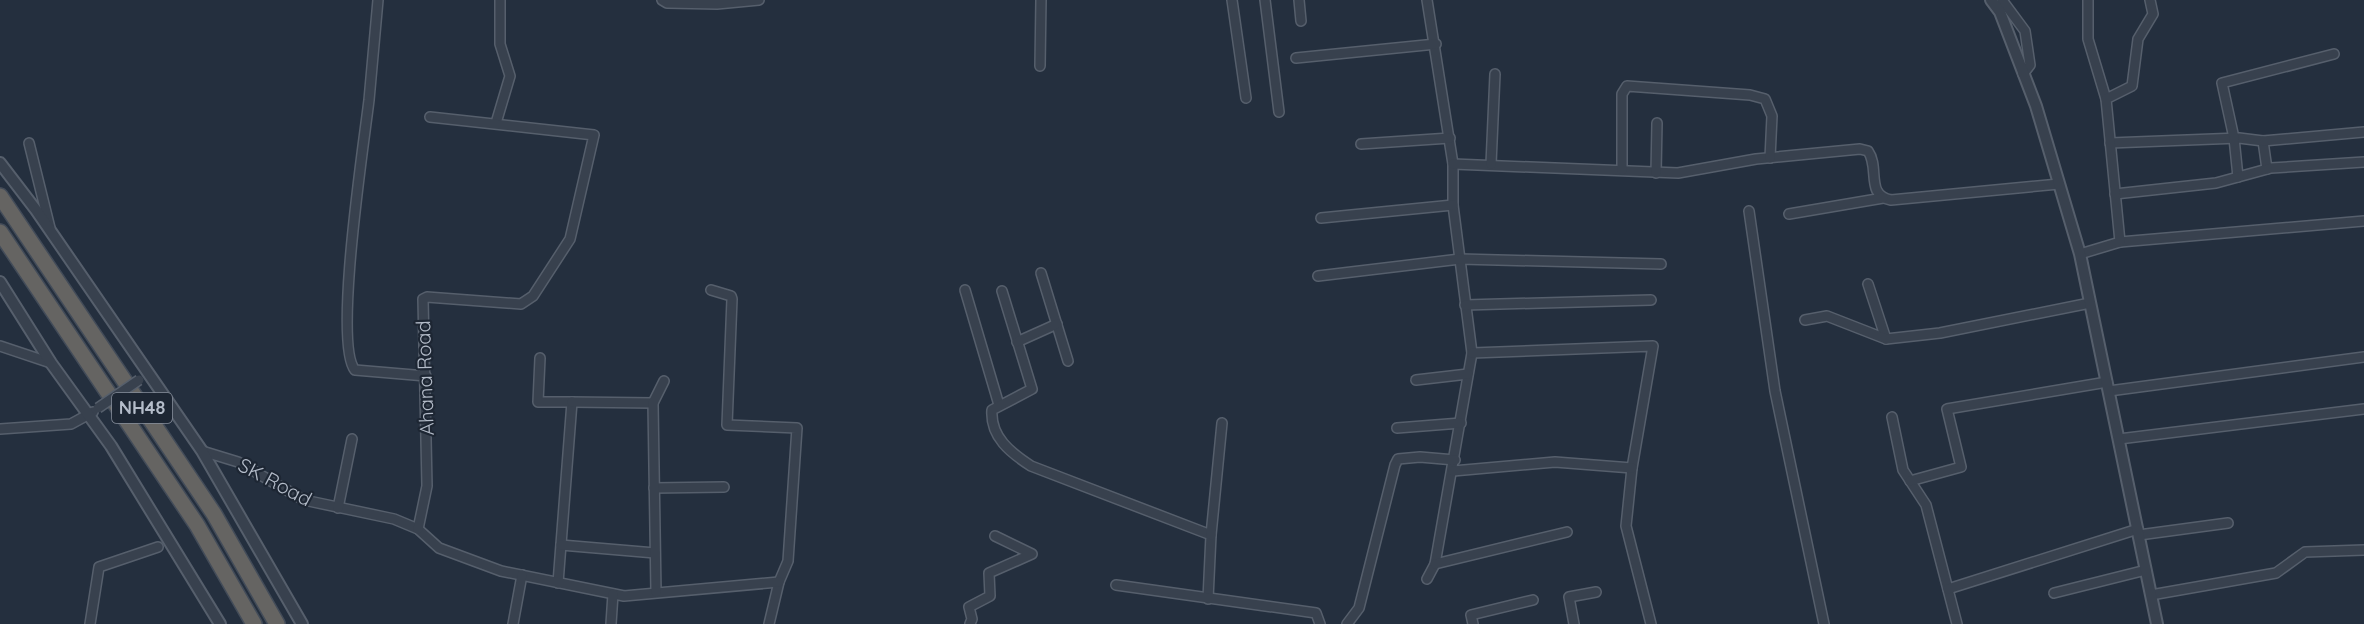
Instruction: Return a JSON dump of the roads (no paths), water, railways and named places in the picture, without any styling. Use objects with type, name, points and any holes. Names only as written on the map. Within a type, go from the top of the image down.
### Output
[{"type":"highway","name":"NH48","points":[[0,196],[214,514],[277,624]]},
{"type":"highway","name":"NH48","points":[[0,232],[197,525],[254,624]]},
{"type":"street","points":[[378,0],[369,100],[354,210],[348,294],[349,356],[355,370],[426,376]]},
{"type":"street","points":[[430,117],[496,123],[510,76],[500,44],[500,0]]},
{"type":"street","points":[[663,0],[672,3],[717,4],[759,0]]},
{"type":"street","points":[[1040,66],[1041,0]]},
{"type":"street","points":[[1232,0],[1246,98]]},
{"type":"street","points":[[1265,0],[1280,112]]},
{"type":"street","points":[[1299,0],[1301,21]]},
{"type":"street","points":[[1427,0],[1450,138],[1453,164],[1453,205],[1472,353],[1435,564],[1427,579]]},
{"type":"street","points":[[1991,0],[2000,12],[2024,74],[2080,254],[2157,624]]},
{"type":"street","points":[[2002,0],[2025,31],[2030,64],[2024,74]]},
{"type":"street","points":[[2088,0],[2088,39],[2106,99],[2120,242]]},
{"type":"street","points":[[2106,99],[2132,86],[2138,39],[2153,14],[2150,0]]},
{"type":"street","points":[[1296,58],[1436,44]]},
{"type":"street","points":[[2238,177],[2234,138],[2222,83],[2334,54]]},
{"type":"street","points":[[1491,164],[1495,74]]},
{"type":"street","points":[[1622,170],[1622,93],[1627,86],[1750,95],[1765,99],[1772,116],[1770,158]]},
{"type":"street","name":"Ahana Road","points":[[418,529],[427,486],[423,299],[427,297],[520,304],[533,296],[570,239],[594,135],[496,123]]},
{"type":"street","points":[[1656,173],[1658,123]]},
{"type":"street","points":[[2110,143],[2234,138],[2263,141],[2364,132]]},
{"type":"street","points":[[1361,144],[1450,138]]},
{"type":"street","points":[[2263,141],[2267,169]]},
{"type":"street","points":[[29,143],[52,233]]},
{"type":"street","points":[[1453,164],[1678,173],[1700,167],[1864,149],[1872,158],[1876,192],[1883,198]]},
{"type":"street","points":[[2115,194],[2216,183],[2267,169],[2364,162]]},
{"type":"street","points":[[0,163],[52,233],[202,451],[302,624]]},
{"type":"street","points":[[1790,214],[1883,198],[1892,200],[2059,184]]},
{"type":"street","points":[[1322,218],[1453,205]]},
{"type":"street","points":[[1749,211],[1775,391],[1824,624]]},
{"type":"street","points":[[2080,254],[2120,242],[2364,221]]},
{"type":"street","points":[[1318,276],[1460,259],[1661,264]]},
{"type":"street","points":[[1041,273],[1068,361]]},
{"type":"street","points":[[0,282],[51,363],[179,553],[220,624]]},
{"type":"street","points":[[1868,284],[1886,339]]},
{"type":"street","points":[[711,290],[731,296],[732,299],[727,425],[797,428],[788,561],[779,582],[769,624]]},
{"type":"street","points":[[965,290],[999,405]]},
{"type":"street","points":[[1002,291],[1032,389],[992,410],[991,416],[998,436],[1007,450],[1031,466],[1126,504],[1211,534]]},
{"type":"street","points":[[1465,305],[1651,300]]},
{"type":"street","points":[[1805,320],[1827,316],[1886,339],[1940,333],[2090,303]]},
{"type":"street","points":[[1017,342],[1057,324]]},
{"type":"street","points":[[0,346],[51,363]]},
{"type":"street","points":[[1472,353],[1653,346],[1632,468],[1626,526],[1651,624]]},
{"type":"street","points":[[1910,481],[1961,467],[1947,409],[2108,387],[2364,357]]},
{"type":"street","points":[[540,358],[538,402],[653,403]]},
{"type":"street","points":[[0,429],[71,424],[149,374]]},
{"type":"street","points":[[1416,380],[1468,374]]},
{"type":"street","points":[[656,592],[653,403],[664,381]]},
{"type":"street","points":[[558,583],[572,402]]},
{"type":"street","points":[[2119,439],[2364,409]]},
{"type":"street","points":[[1893,417],[1903,470],[1926,505],[1957,624]]},
{"type":"street","points":[[1208,599],[1211,534],[1222,423]]},
{"type":"street","points":[[1397,428],[1461,423]]},
{"type":"street","points":[[339,508],[352,438]]},
{"type":"street","name":"SK Road","points":[[202,451],[238,462],[304,500],[394,519],[418,529],[440,548],[501,571],[624,596],[779,582]]},
{"type":"street","points":[[1347,624],[1359,608],[1398,459],[1420,457],[1455,460]]},
{"type":"street","points":[[1453,471],[1554,462],[1632,468]]},
{"type":"street","points":[[654,488],[724,487]]},
{"type":"street","points":[[1948,589],[2138,532],[2228,523]]},
{"type":"street","points":[[1435,564],[1567,532]]},
{"type":"street","points":[[970,624],[972,619],[969,607],[990,596],[988,573],[1032,554],[995,536]]},
{"type":"street","points":[[561,545],[655,553]]},
{"type":"street","points":[[90,624],[99,567],[158,547]]},
{"type":"street","points":[[2151,595],[2276,573],[2305,552],[2364,549]]},
{"type":"street","points":[[2054,593],[2146,570]]},
{"type":"street","points":[[513,624],[522,575]]},
{"type":"street","points":[[1116,585],[1316,613],[1320,624]]},
{"type":"street","points":[[1574,624],[1569,597],[1596,592]]},
{"type":"street","points":[[611,624],[613,594]]},
{"type":"street","points":[[1473,624],[1471,615],[1533,600]]}]
